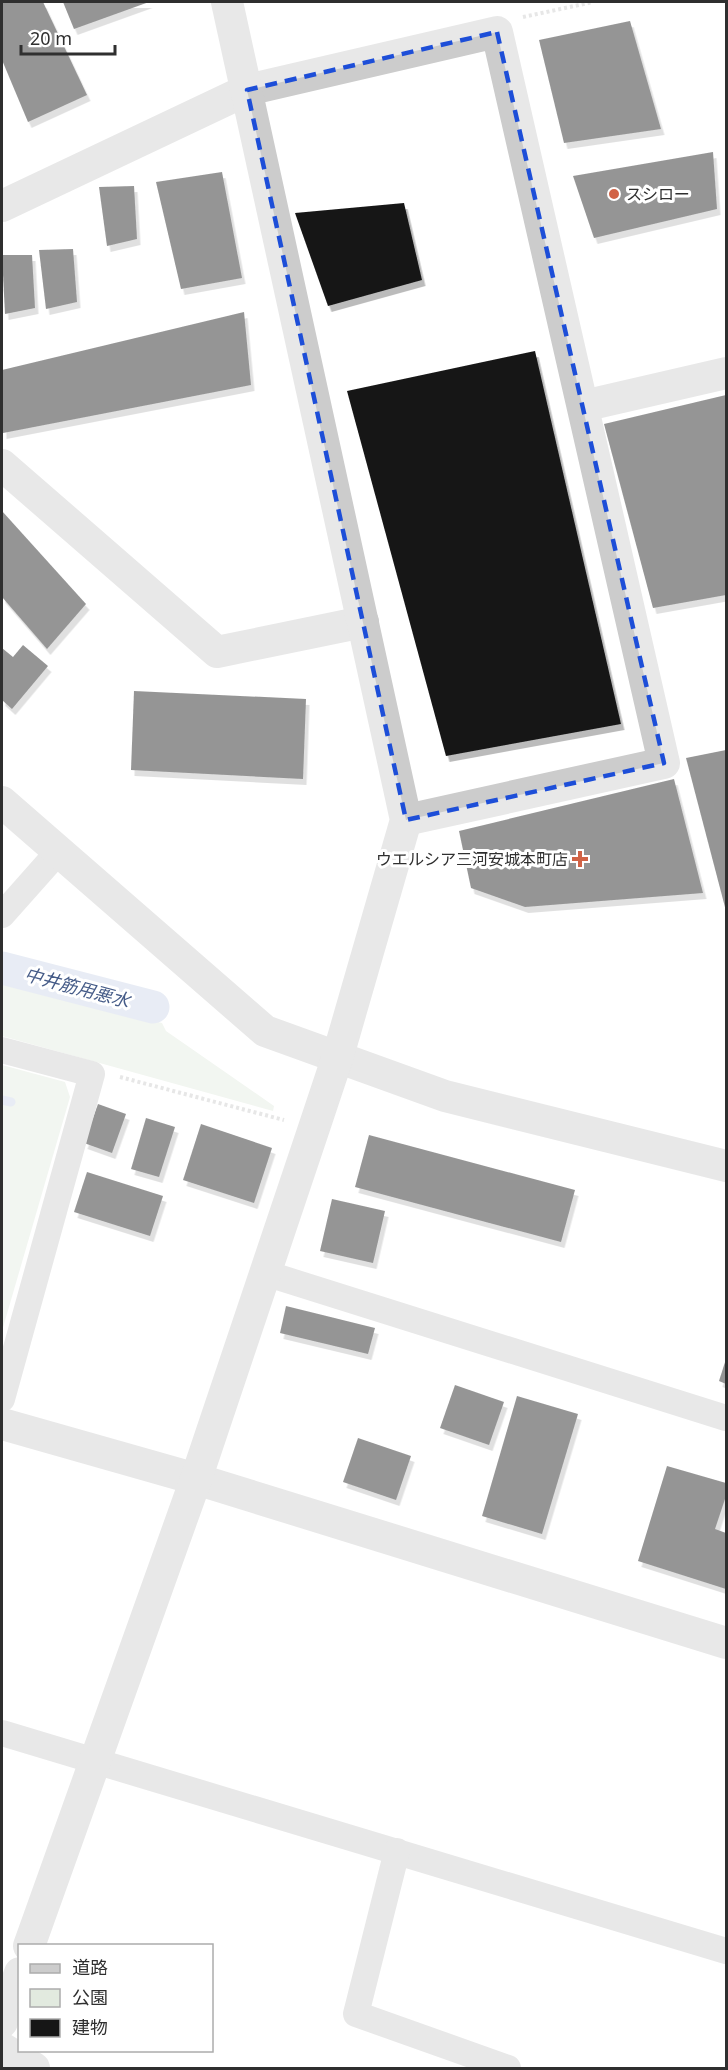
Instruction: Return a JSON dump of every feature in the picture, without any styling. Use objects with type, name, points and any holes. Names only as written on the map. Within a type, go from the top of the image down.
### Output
[{"type":"street","points":[[31,1944],[196,1479],[314,1128],[337,1059],[406,820],[227,2]]},
{"type":"street","points":[[2,207],[247,90],[497,32],[664,763],[406,820]]},
{"type":"street","points":[[583,406],[726,373]]},
{"type":"street","points":[[2,465],[218,652],[363,622]]},
{"type":"street","points":[[2,802],[265,1031],[337,1059],[445,1096],[726,1166]]},
{"type":"street","points":[[2,915],[58,852]]},
{"type":"street","points":[[2,1050],[92,1074],[2,1399]]},
{"type":"street","points":[[265,1273],[726,1418]]},
{"type":"street","points":[[2,1424],[196,1479],[726,1643]]},
{"type":"street","points":[[2,1733],[726,1951]]},
{"type":"street","points":[[397,1851],[356,2014],[508,2068]]},
{"type":"street","points":[[2,2022],[18,1978]]},
{"type":"street","points":[[2,2048],[34,2068]]},
{"type":"path","points":[[497,32],[511,20],[593,2]]},
{"type":"path","points":[[92,1074],[110,1075],[314,1128]]},
{"type":"highlighted area","points":[[497,32],[664,763],[406,820],[247,90]]},
{"type":"green space","points":[[2,981],[162,1023],[166,1031],[274,1106],[273,1111],[2,1036]]},
{"type":"green space","points":[[2,1065],[65,1082],[70,1097],[2,1331]]},
{"type":"building","points":[[2,2],[43,2],[87,95],[28,122],[2,60]]},
{"type":"building","points":[[63,2],[149,2],[74,29]]},
{"type":"building","points":[[630,21],[661,129],[564,143],[539,40]]},
{"type":"building","points":[[713,152],[717,209],[594,238],[573,176]]},
{"type":"building","points":[[222,172],[242,278],[181,289],[156,182]]},
{"type":"building","points":[[134,186],[137,239],[107,246],[99,187]]},
{"type":"building","points":[[404,203],[422,280],[328,306],[295,213]]},
{"type":"building","points":[[73,249],[77,302],[46,309],[39,250]]},
{"type":"building","points":[[2,255],[32,255],[35,308],[5,314]]},
{"type":"building","points":[[244,312],[251,385],[3,433],[2,370]]},
{"type":"building","points":[[535,351],[621,724],[446,756],[347,391]]},
{"type":"building","points":[[726,395],[726,595],[653,608],[604,424]]},
{"type":"building","points":[[2,511],[86,604],[47,649],[2,597]]},
{"type":"building","points":[[23,645],[48,666],[12,709],[2,700],[2,648],[13,657]]},
{"type":"building","points":[[134,691],[306,699],[303,779],[131,770]]},
{"type":"building","points":[[726,750],[726,911],[686,758]]},
{"type":"building","name":"ウエルシア三河安城本町店","points":[[674,779],[703,893],[525,907],[471,888],[459,831]]},
{"type":"building","points":[[98,1104],[126,1114],[112,1153],[84,1143]]},
{"type":"building","points":[[146,1118],[175,1127],[159,1177],[131,1169]]},
{"type":"building","points":[[201,1124],[272,1148],[254,1203],[183,1180]]},
{"type":"building","points":[[369,1135],[575,1190],[561,1242],[355,1187]]},
{"type":"building","points":[[87,1172],[163,1196],[150,1236],[74,1212]]},
{"type":"building","points":[[332,1199],[385,1211],[373,1263],[320,1251]]},
{"type":"building","points":[[286,1306],[375,1328],[368,1354],[280,1333]]},
{"type":"building","points":[[726,1359],[726,1384],[719,1381]]},
{"type":"building","points":[[455,1385],[504,1402],[489,1445],[440,1428]]},
{"type":"building","points":[[517,1396],[578,1414],[542,1534],[482,1516]]},
{"type":"building","points":[[358,1438],[411,1456],[396,1500],[343,1482]]},
{"type":"building","points":[[667,1466],[726,1483],[726,1496],[715,1529],[726,1533],[726,1589],[638,1561]]},
{"type":"waterway","name":"中井筋用悪水","points":[[2,968],[153,1007]]},
{"type":"waterway","points":[[2,1100],[11,1102]]},
{"type":"place","name":"スシロー","points":[[614,194]]},
{"type":"place","name":"ウエルシア三河安城本町店","points":[[580,859]]}]
